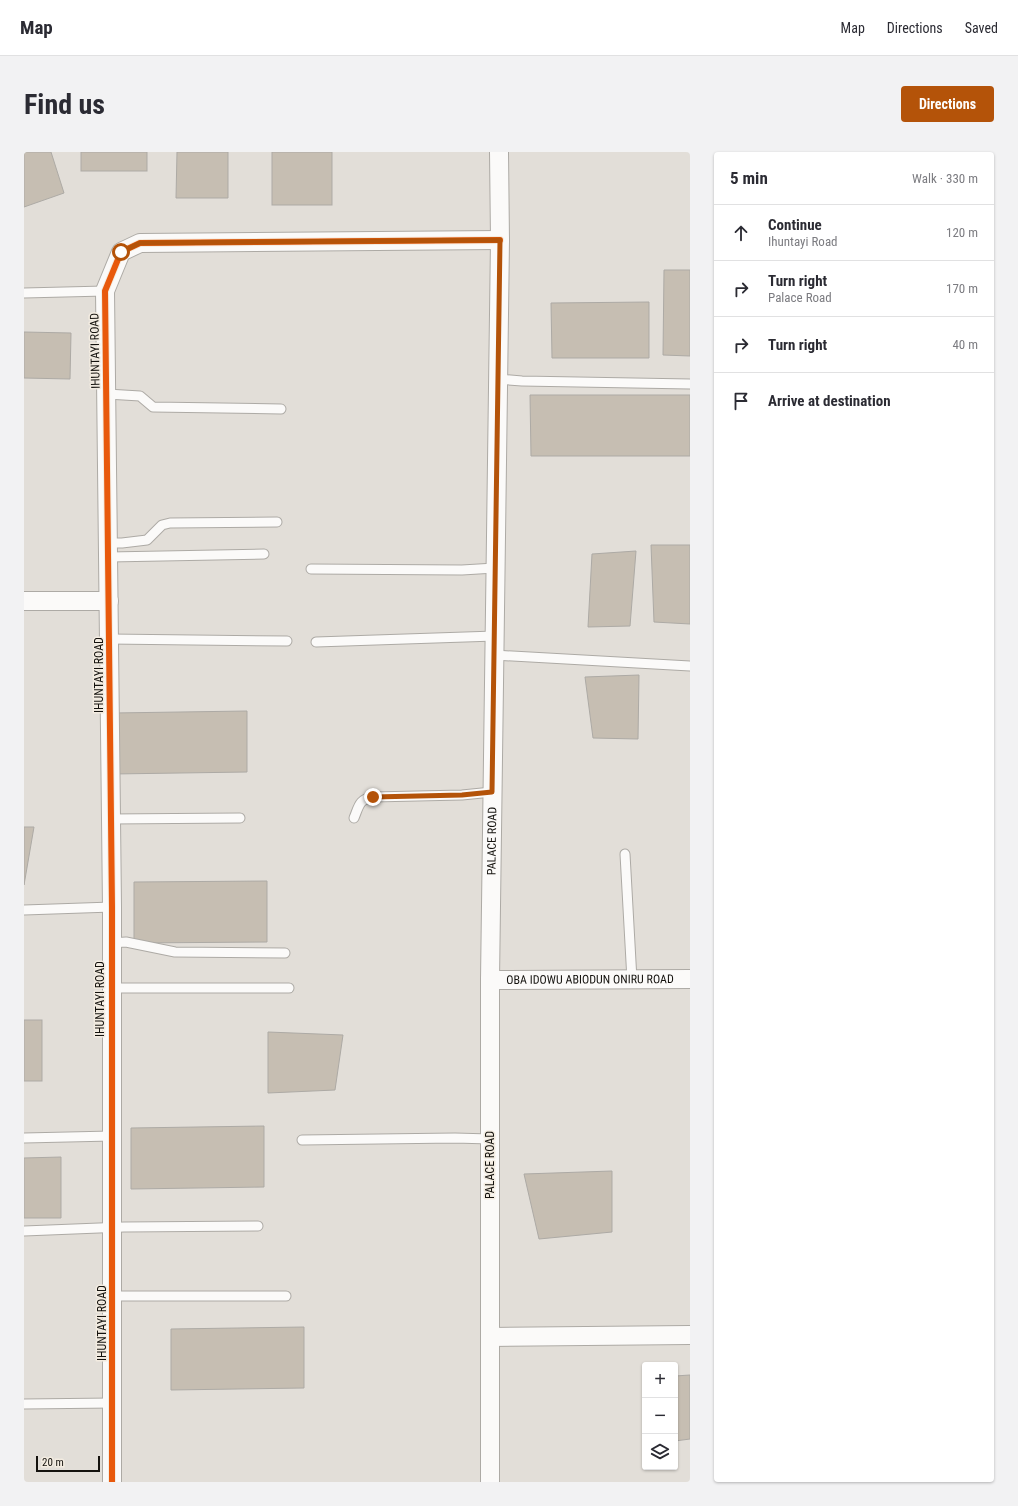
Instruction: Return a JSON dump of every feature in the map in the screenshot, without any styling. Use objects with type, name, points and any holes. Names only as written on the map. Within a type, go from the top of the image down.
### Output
[{"type":"street","name":"PALACE ROAD","points":[[490,1482],[490,980],[500,240],[499,152]]},
{"type":"street","name":"IHUNTAYI ROAD","points":[[112,1482],[112,907],[105,291],[121,252],[140,243],[500,240]]},
{"type":"street","points":[[24,601],[109,601]]},
{"type":"street","name":"OBA IDOWU ABIODUN ONIRU ROAD","points":[[490,980],[690,979]]},
{"type":"street","points":[[490,1337],[690,1335]]},
{"type":"lane","points":[[24,293],[105,291]]},
{"type":"lane","points":[[497,379],[522,381],[690,384]]},
{"type":"lane","points":[[107,394],[140,396],[153,407],[281,409]]},
{"type":"lane","points":[[109,550],[122,543],[147,540],[162,525],[170,523],[277,522]]},
{"type":"lane","points":[[109,550],[264,554]]},
{"type":"lane","points":[[311,569],[462,570],[495,568]]},
{"type":"lane","points":[[316,642],[495,636]]},
{"type":"lane","points":[[109,639],[287,640]]},
{"type":"lane","points":[[494,655],[690,666]]},
{"type":"lane","points":[[354,818],[360,803],[365,798],[462,795],[492,792]]},
{"type":"lane","points":[[110,819],[240,818]]},
{"type":"lane","points":[[625,854],[632,980]]},
{"type":"lane","points":[[24,910],[112,907]]},
{"type":"lane","points":[[111,943],[126,942],[174,952],[285,953]]},
{"type":"lane","points":[[111,988],[289,988]]},
{"type":"lane","points":[[24,1138],[112,1136]]},
{"type":"lane","points":[[302,1140],[490,1139]]},
{"type":"lane","points":[[24,1231],[258,1226]]},
{"type":"lane","points":[[113,1296],[286,1296]]},
{"type":"lane","points":[[24,1404],[113,1403]]},
{"type":"building","points":[[24,152],[51,152],[64,193],[24,207]]},
{"type":"building","points":[[81,152],[147,152],[147,171],[81,171]]},
{"type":"building","points":[[177,152],[228,152],[228,198],[176,198]]},
{"type":"building","points":[[272,152],[332,152],[332,205],[272,205]]},
{"type":"building","points":[[664,270],[690,270],[690,356],[663,355]]},
{"type":"building","points":[[649,302],[649,358],[552,358],[551,303]]},
{"type":"building","points":[[24,332],[71,333],[70,379],[24,378]]},
{"type":"building","points":[[530,395],[690,395],[690,456],[531,456]]},
{"type":"building","points":[[651,545],[690,545],[690,624],[654,622]]},
{"type":"building","points":[[636,551],[630,626],[588,627],[592,554]]},
{"type":"building","points":[[639,675],[638,739],[593,738],[585,677]]},
{"type":"building","points":[[247,711],[247,772],[113,774],[113,713]]},
{"type":"building","points":[[24,827],[34,827],[24,885]]},
{"type":"building","points":[[267,881],[267,942],[134,943],[134,882]]},
{"type":"building","points":[[24,1020],[42,1020],[42,1081],[24,1081]]},
{"type":"building","points":[[268,1032],[343,1035],[335,1090],[268,1093]]},
{"type":"building","points":[[264,1126],[264,1187],[131,1189],[131,1128]]},
{"type":"building","points":[[61,1157],[61,1218],[24,1218],[24,1158]]},
{"type":"building","points":[[612,1171],[612,1232],[539,1239],[524,1174]]},
{"type":"building","points":[[304,1327],[304,1388],[171,1390],[171,1329]]},
{"type":"building","points":[[690,1375],[690,1439],[678,1441],[678,1398],[678,1376]]},
{"type":"cycle path","points":[[112,1482],[112,907],[105,291],[121,252],[140,243],[500,240]]},
{"type":"route","points":[[121,252],[140,243],[500,240],[492,792],[462,795],[373,797]]}]
